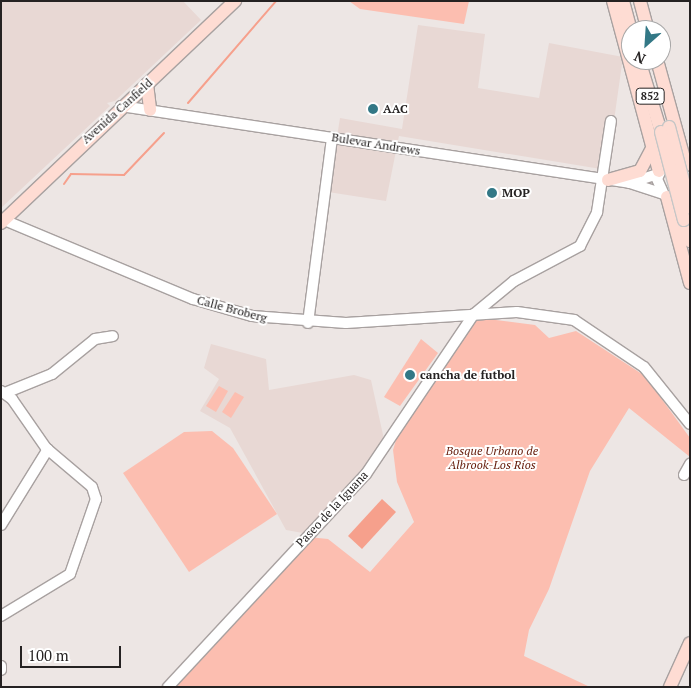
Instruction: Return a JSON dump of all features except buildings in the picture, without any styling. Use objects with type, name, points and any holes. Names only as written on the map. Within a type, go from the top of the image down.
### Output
[{"type":"main road","name":"Avenida Canfield","points":[[3,222],[121,106],[235,1]]},
{"type":"main road","points":[[613,1],[661,133],[688,166]]},
{"type":"main road","points":[[623,1],[628,20]]},
{"type":"main road","points":[[636,1],[641,20]]},
{"type":"main road","points":[[640,1],[645,20]]},
{"type":"main road","name":"852","points":[[642,70],[661,133],[683,221]]},
{"type":"main road","name":"852","points":[[652,70],[661,133],[690,207]]},
{"type":"main road","points":[[658,70],[661,133],[658,173]]},
{"type":"main road","points":[[147,84],[150,110]]},
{"type":"main road","points":[[605,179],[642,170],[661,133]]},
{"type":"main road","points":[[664,195],[683,221],[690,241]]},
{"type":"main road","points":[[683,221],[690,283]]},
{"type":"main road","points":[[670,687],[690,643]]},
{"type":"street","name":"Bulevar Andrews","points":[[121,106],[630,183],[664,195]]},
{"type":"street","name":"Paseo de la Iguana","points":[[168,687],[366,474],[474,314],[514,281],[580,246],[593,224],[605,179],[611,121]]},
{"type":"street","points":[[308,323],[332,138]]},
{"type":"street","name":"Bulevar Andrews","points":[[630,183],[658,173],[671,162],[688,166]]},
{"type":"street","points":[[658,173],[664,195],[679,199],[690,192]]},
{"type":"street","name":"Calle Broberg","points":[[3,222],[211,306],[308,323],[474,314],[532,313],[574,320],[644,367],[690,424]]},
{"type":"street","points":[[1,616],[70,574],[95,503],[92,487],[48,449],[3,392],[52,374],[95,339],[113,336]]},
{"type":"street","points":[[1,525],[48,449]]},
{"type":"street","points":[[684,475],[690,464]]},
{"type":"shaded area","points":[[1,1],[183,1],[201,20],[115,101],[107,103],[110,106],[1,208]]},
{"type":"shaded area","points":[[418,25],[485,34],[478,88],[539,98],[549,43],[621,57],[621,70],[607,170],[399,136],[386,201],[328,192],[340,118],[402,129]]},
{"type":"shaded area","points":[[211,344],[266,359],[269,390],[354,375],[371,380],[385,444],[303,533],[286,530],[230,428],[200,411],[219,379],[204,368]]},
{"type":"shaded area","points":[[382,499],[396,512],[362,549],[348,536]]},
{"type":"green space","points":[[349,1],[469,1],[464,24],[360,9]]},
{"type":"green space","name":"Bosque Urbano de Albrook-Los Ríos","points":[[472,317],[535,325],[549,338],[576,331],[645,376],[690,438],[690,457],[629,408],[590,471],[549,589],[529,630],[524,656],[590,687],[171,687],[308,537],[328,539],[370,572],[414,522],[397,482],[393,450],[400,427]]},
{"type":"green space","name":"cancha de futbol","points":[[421,339],[438,353],[400,406],[384,397]]},
{"type":"green space","points":[[219,386],[228,391],[216,412],[206,406]]},
{"type":"green space","points":[[235,392],[244,397],[231,418],[222,412]]},
{"type":"green space","points":[[212,431],[233,448],[277,514],[189,572],[123,473],[184,432]]},
{"type":"waterway","points":[[188,103],[276,1]]},
{"type":"waterway","points":[[64,184],[71,174],[124,175],[164,133]]},
{"type":"place","name":"AAC","points":[[373,109]]},
{"type":"place","name":"MOP","points":[[492,193]]},
{"type":"place","name":"cancha de futbol","points":[[410,375]]}]
